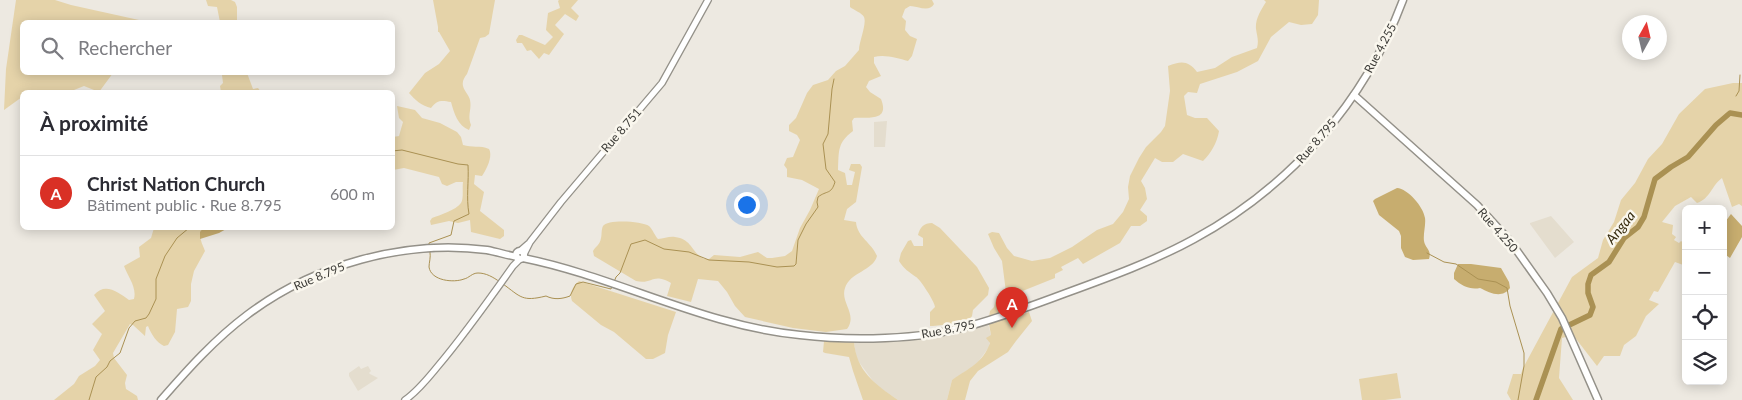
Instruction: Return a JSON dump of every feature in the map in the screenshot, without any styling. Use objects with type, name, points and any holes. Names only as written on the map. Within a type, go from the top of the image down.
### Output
[{"type":"main road","name":"Rue 8.751","points":[[406,400],[465,333],[520,255],[581,177],[662,83],[708,0]]},
{"type":"main road","name":"Rue 4.255","points":[[1354,95],[1377,58],[1393,26],[1403,0]]},
{"type":"main road","name":"Rue 8.795","points":[[161,400],[198,359],[235,324],[268,300],[305,280],[363,259],[403,252],[450,248],[520,255],[693,311],[772,332],[816,337],[858,338],[906,336],[960,328],[1008,314],[1111,276],[1185,244],[1203,234],[1239,211],[1281,179],[1315,145],[1354,95]]},
{"type":"main road","name":"Rue 4.250","points":[[1354,95],[1477,205],[1510,241],[1547,293],[1562,318],[1598,400]]},
{"type":"shaded area","points":[[16,0],[55,0],[139,20],[20,20],[20,75],[112,75],[100,90],[94,90],[84,86],[74,90],[20,90],[20,98],[4,110],[6,69]]},
{"type":"shaded area","points":[[206,0],[231,0],[235,2],[237,7],[237,20],[220,20],[217,7],[208,6]]},
{"type":"shaded area","points":[[433,0],[495,0],[489,34],[480,38],[463,81],[470,104],[469,118],[471,125],[469,130],[459,122],[451,102],[440,101],[431,108],[419,102],[409,93],[425,73],[439,64],[450,51],[438,32]]},
{"type":"shaded area","points":[[559,0],[578,0],[571,8],[579,16],[576,21],[565,14],[555,25],[564,34],[549,55],[544,53],[539,59],[531,50],[527,51],[522,43],[517,43],[516,40],[519,35],[522,35],[545,45],[553,37],[546,30],[548,13],[560,8]]},
{"type":"shaded area","points":[[850,0],[932,0],[934,4],[929,8],[910,6],[905,9],[902,17],[906,21],[905,30],[910,36],[917,39],[912,56],[908,61],[887,56],[874,57],[874,63],[881,76],[869,81],[866,87],[881,99],[883,112],[876,117],[854,118],[852,121],[853,131],[841,144],[838,170],[845,173],[847,185],[852,185],[855,172],[849,170],[851,164],[860,164],[862,167],[856,202],[847,209],[844,220],[856,222],[859,232],[877,256],[871,265],[852,278],[845,288],[845,299],[851,318],[847,329],[826,332],[793,328],[745,317],[718,281],[698,279],[691,302],[667,296],[671,283],[660,279],[636,281],[594,256],[593,251],[600,242],[603,226],[611,222],[645,224],[649,226],[658,239],[681,238],[704,259],[709,259],[714,255],[740,257],[758,252],[767,258],[772,258],[785,256],[792,251],[800,228],[819,189],[802,180],[787,177],[787,169],[784,165],[787,158],[793,157],[800,140],[797,135],[789,131],[789,125],[796,118],[807,93],[813,85],[828,80],[836,71],[845,66],[859,50],[865,20],[862,14],[850,7]]},
{"type":"shaded area","points":[[1264,0],[1319,0],[1318,15],[1312,24],[1301,25],[1289,22],[1271,37],[1258,61],[1237,72],[1200,84],[1197,93],[1188,92],[1184,96],[1187,115],[1195,118],[1207,118],[1219,131],[1215,144],[1206,158],[1203,161],[1183,154],[1173,162],[1162,162],[1155,158],[1141,181],[1145,188],[1147,199],[1140,210],[1147,216],[1147,221],[1140,226],[1131,226],[1120,243],[1083,264],[1078,258],[1061,267],[1063,270],[1055,274],[1055,278],[1020,292],[1023,306],[989,317],[997,296],[1001,296],[1006,292],[1002,261],[988,234],[992,232],[999,233],[1014,256],[1032,261],[1050,258],[1072,247],[1097,230],[1113,224],[1123,212],[1129,199],[1128,187],[1130,176],[1139,158],[1146,147],[1165,126],[1170,91],[1168,66],[1184,63],[1190,65],[1197,72],[1215,68],[1232,57],[1257,48],[1256,22],[1266,2]]},
{"type":"shaded area","points":[[222,75],[248,75],[253,89],[258,88],[260,90],[221,90],[220,86],[223,83]]},
{"type":"shaded area","points":[[1742,83],[1742,206],[1739,204],[1732,207],[1722,178],[1701,201],[1697,203],[1691,197],[1675,206],[1662,222],[1673,225],[1672,234],[1676,237],[1674,240],[1679,243],[1682,242],[1682,265],[1675,262],[1658,292],[1654,291],[1649,300],[1659,304],[1646,316],[1636,336],[1624,345],[1620,356],[1604,356],[1597,366],[1573,335],[1562,338],[1559,378],[1573,400],[1511,400],[1507,393],[1513,374],[1521,374],[1572,277],[1598,258],[1603,240],[1614,222],[1621,200],[1635,183],[1648,159],[1662,144],[1679,114],[1705,89]]},
{"type":"shaded area","points":[[397,106],[415,110],[422,118],[440,123],[457,132],[461,137],[463,145],[489,149],[490,159],[487,166],[482,176],[475,175],[474,184],[484,192],[480,211],[504,230],[504,236],[500,239],[471,232],[470,220],[458,223],[449,221],[431,225],[430,221],[432,218],[459,206],[462,198],[463,182],[456,182],[447,186],[442,184],[439,177],[404,168],[395,170],[395,137],[399,136],[403,122],[399,118]]},
{"type":"shaded area","points":[[887,121],[885,147],[874,147],[874,122]]},
{"type":"shaded area","points":[[1397,188],[1406,191],[1418,203],[1424,213],[1424,241],[1430,253],[1429,259],[1413,260],[1405,257],[1401,248],[1399,231],[1379,215],[1373,201]]},
{"type":"shaded area","points":[[1731,214],[1742,226],[1742,237],[1730,258],[1727,256],[1727,219]]},
{"type":"shaded area","points":[[1551,216],[1574,242],[1555,258],[1530,224]]},
{"type":"shaded area","points":[[932,223],[940,228],[977,267],[989,288],[988,295],[973,310],[970,319],[952,324],[930,326],[930,312],[935,307],[933,300],[918,279],[899,261],[908,241],[911,240],[914,246],[923,246],[923,238],[918,235],[919,232],[925,225]]},
{"type":"shaded area","points":[[153,230],[202,230],[200,236],[205,251],[194,271],[191,284],[191,301],[188,307],[177,309],[175,332],[168,345],[164,346],[159,343],[148,326],[146,327],[145,336],[130,324],[113,353],[114,358],[127,375],[126,389],[137,396],[138,400],[54,400],[74,384],[79,376],[95,366],[100,360],[93,350],[102,334],[92,324],[105,311],[94,295],[98,291],[107,289],[116,291],[129,300],[134,299],[133,286],[124,266],[140,257],[139,247],[151,238]]},
{"type":"shaded area","points":[[202,230],[224,230],[200,239]]},
{"type":"shaded area","points":[[1458,264],[1501,268],[1509,282],[1510,288],[1503,293],[1496,294],[1480,288],[1469,288],[1454,279],[1454,273]]},
{"type":"shaded area","points":[[579,281],[676,312],[668,335],[665,353],[653,359],[646,359],[614,332],[601,325],[572,301],[572,290]]},
{"type":"shaded area","points":[[1029,312],[1032,321],[1008,352],[978,371],[970,381],[965,400],[947,400],[952,380],[984,356],[990,343],[986,338],[991,335],[989,324]]},
{"type":"shaded area","points":[[987,320],[991,335],[989,347],[975,366],[952,380],[947,400],[898,400],[876,385],[856,358],[854,341],[949,330]]},
{"type":"shaded area","points":[[824,341],[854,341],[858,361],[868,376],[898,400],[863,400],[849,357],[823,352]]},
{"type":"shaded area","points":[[359,366],[361,369],[368,366],[371,371],[369,373],[378,378],[358,391],[349,373]]},
{"type":"shaded area","points":[[1397,373],[1401,398],[1362,400],[1359,379]]},
{"type":"waterway","points":[[1736,96],[1739,91],[1740,75]]},
{"type":"waterway","points":[[614,282],[620,273],[631,244],[645,240],[664,249],[689,252],[709,260],[749,262],[777,267],[794,266],[796,264],[798,240],[818,207],[818,197],[830,191],[835,182],[826,169],[823,144],[828,134],[834,79]]},
{"type":"waterway","name":"Angaa","points":[[1536,400],[1561,329],[1590,315],[1593,307],[1588,293],[1591,275],[1609,262],[1624,238],[1638,227],[1644,217],[1655,179],[1688,157],[1716,125],[1730,113],[1742,115]]},
{"type":"waterway","points":[[395,151],[402,150],[468,165],[469,214],[454,221],[451,235],[429,243],[429,245]]},
{"type":"waterway","points":[[89,400],[96,377],[120,353],[129,328],[135,321],[146,318],[149,314],[156,299],[156,279],[165,256],[177,238],[187,230]]},
{"type":"waterway","points":[[430,252],[429,267],[431,272],[438,278],[449,281],[460,280],[481,273],[500,282]]},
{"type":"waterway","points":[[1427,253],[1444,262],[1456,264],[1478,279],[1496,282],[1507,288],[1510,306],[1524,353],[1524,366],[1518,400]]},
{"type":"waterway","points":[[503,284],[522,297],[546,296],[555,299],[570,296],[576,284],[583,282],[611,289],[612,286]]},
{"type":"place","name":"Christ Nation Church","points":[[1012,328]]}]
